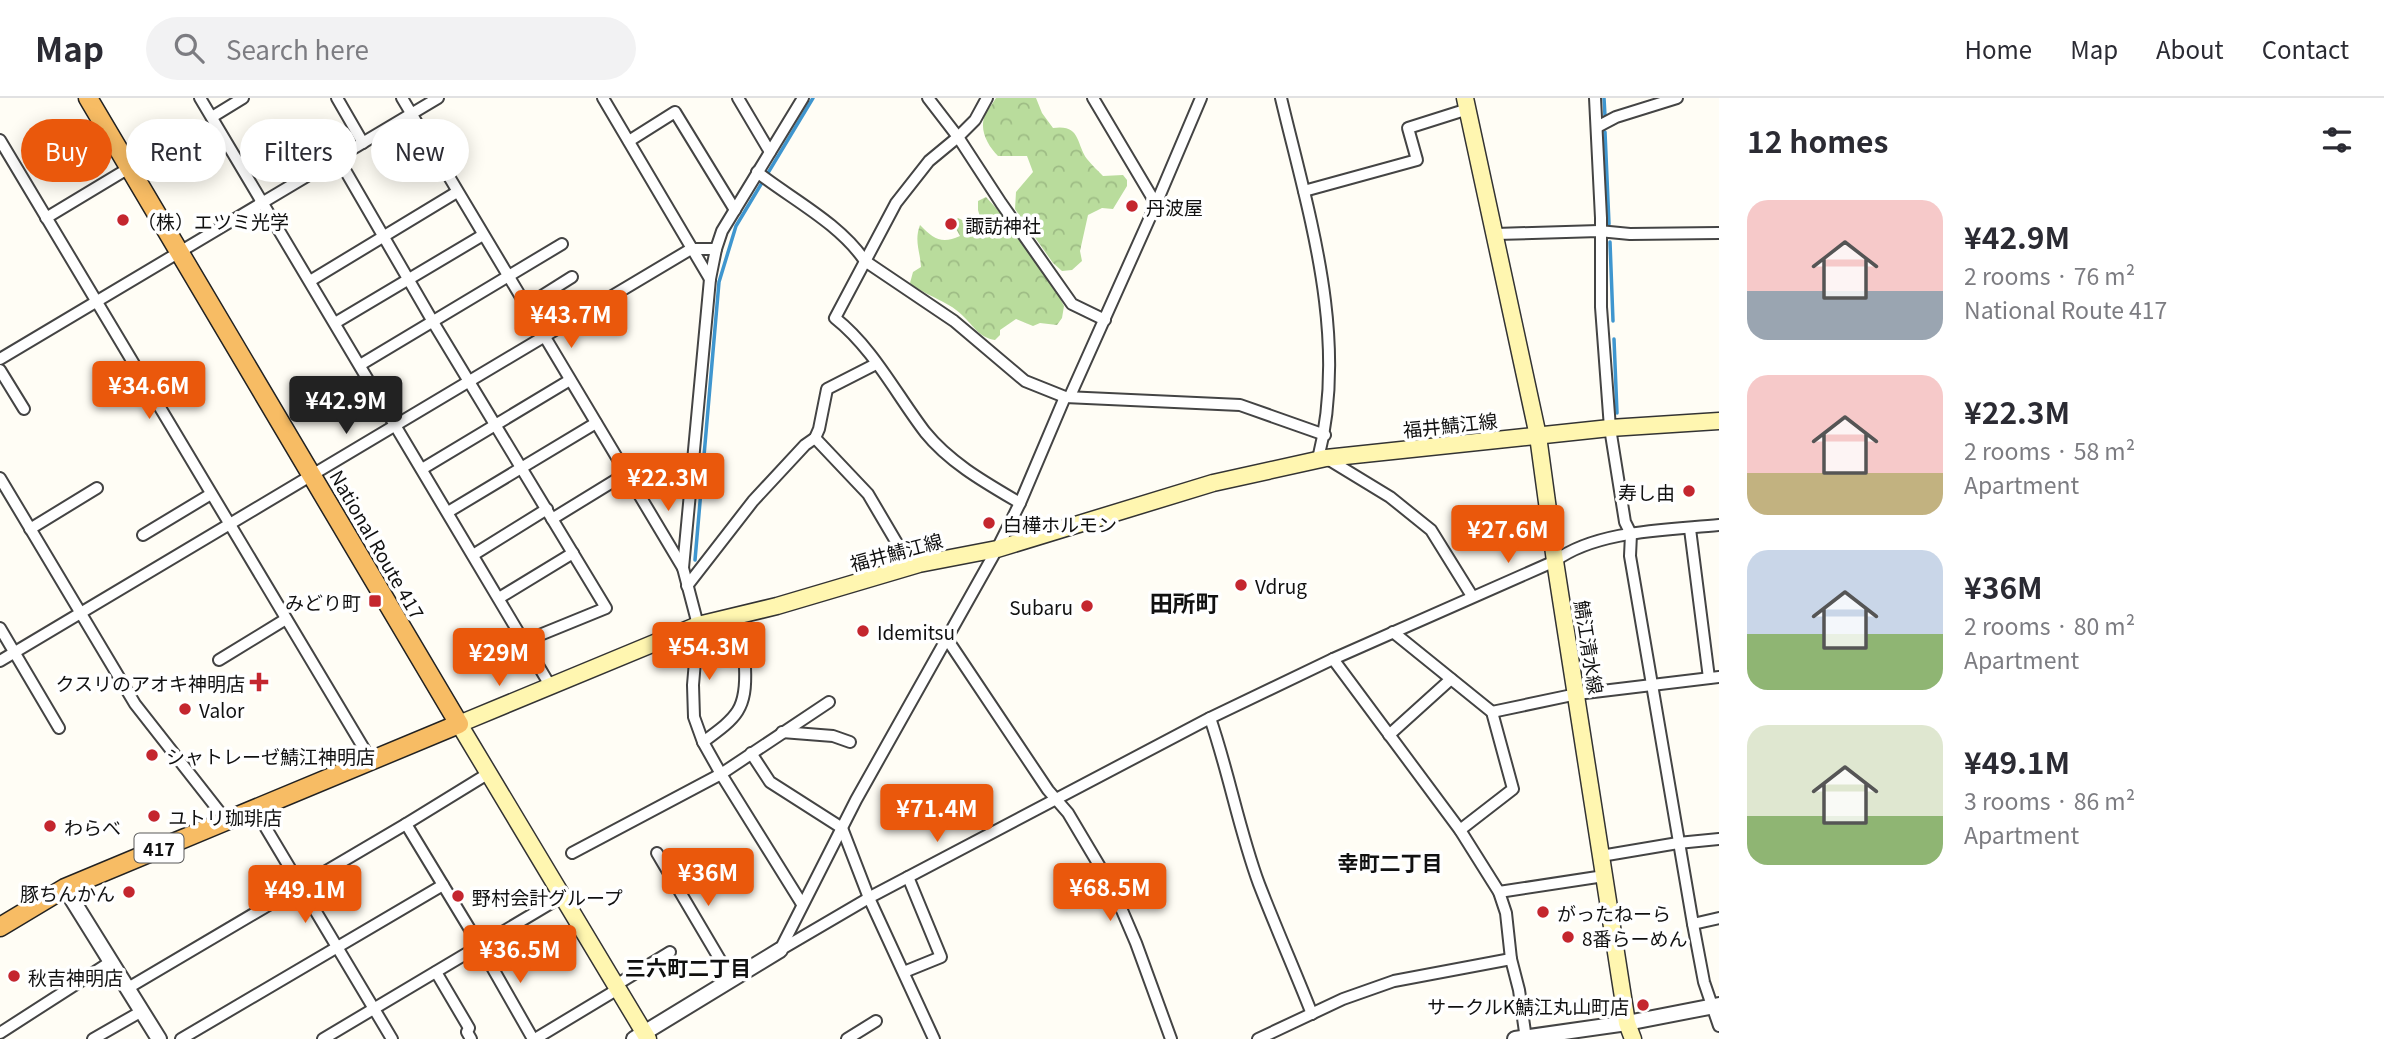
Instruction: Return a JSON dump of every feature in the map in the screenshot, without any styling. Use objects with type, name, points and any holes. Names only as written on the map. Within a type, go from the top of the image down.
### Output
[{"type":"highway","name":"National Route 417","points":[[88,98],[126,163]]},
{"type":"highway","name":"National Route 417","points":[[137,182],[460,724]]},
{"type":"highway","name":"417","points":[[0,927],[65,888],[460,724]]},
{"type":"main road","name":"鯖江清水線","points":[[1467,104],[1538,436],[1627,1023],[1633,1039]]},
{"type":"main road","name":"福井鯖江線","points":[[460,724],[698,625],[777,606],[911,567],[997,549],[1213,483],[1322,459],[1610,428],[1719,421]]},
{"type":"main road","points":[[460,724],[617,987],[642,1037]]},
{"type":"street","points":[[200,98],[551,687]]},
{"type":"street","points":[[212,117],[243,98]]},
{"type":"street","points":[[337,98],[363,143]]},
{"type":"street","points":[[402,98],[683,568]]},
{"type":"street","points":[[357,147],[438,98]]},
{"type":"street","points":[[603,98],[710,279]]},
{"type":"street","points":[[738,98],[770,152]]},
{"type":"street","points":[[802,904],[721,774],[703,741],[694,717],[693,685],[698,625],[683,568],[710,279],[716,249],[722,231],[735,209],[763,176],[770,152],[803,98]]},
{"type":"street","points":[[928,98],[958,137],[1072,304],[1105,320]]},
{"type":"street","points":[[987,98],[975,120],[929,161],[896,203],[835,318],[856,336],[927,434],[975,477],[1020,503]]},
{"type":"street","points":[[1093,98],[1156,204]]},
{"type":"street","points":[[780,950],[856,800],[997,549],[1020,503],[1105,320],[1201,98]]},
{"type":"street","points":[[1281,98],[1312,221],[1327,310],[1329,370],[1322,459],[1390,497],[1431,530],[1472,596]]},
{"type":"street","points":[[1595,98],[1601,307],[1610,428],[1625,522],[1630,534],[1629,556],[1678,843],[1693,924],[1719,1026]]},
{"type":"street","points":[[1597,127],[1616,117],[1677,98]]},
{"type":"street","points":[[1304,191],[1417,160],[1408,128],[1467,104]]},
{"type":"street","points":[[629,141],[676,112],[735,209]]},
{"type":"street","points":[[0,140],[372,762]]},
{"type":"street","points":[[46,218],[126,170]]},
{"type":"street","points":[[763,176],[831,226],[865,261],[954,321],[1025,381],[1068,397],[1240,405],[1325,435]]},
{"type":"street","points":[[0,359],[299,182]]},
{"type":"street","points":[[352,182],[606,608],[525,641]]},
{"type":"street","points":[[310,281],[457,191]]},
{"type":"street","points":[[1496,234],[1600,231],[1630,234],[1719,233]]},
{"type":"street","points":[[335,323],[483,235]]},
{"type":"street","points":[[360,365],[562,243]]},
{"type":"street","points":[[0,661],[691,249],[716,249]]},
{"type":"street","points":[[526,306],[572,277]]},
{"type":"street","points":[[687,586],[753,501],[805,445],[815,438],[827,389],[876,364]]},
{"type":"street","points":[[0,370],[24,409]]},
{"type":"street","points":[[422,469],[570,380]]},
{"type":"street","points":[[448,512],[596,422]]},
{"type":"street","points":[[815,438],[867,494],[911,567]]},
{"type":"street","points":[[473,555],[627,473]]},
{"type":"street","points":[[0,478],[5,497],[30,529],[135,704],[226,820]]},
{"type":"street","points":[[30,529],[97,488]]},
{"type":"street","points":[[143,535],[211,494]]},
{"type":"street","points":[[642,1037],[780,950],[869,898],[1210,718],[1333,659],[1555,561],[1584,545],[1630,534],[1719,525]]},
{"type":"street","points":[[1492,712],[1577,694],[1714,677],[1689,528]]},
{"type":"street","points":[[499,598],[573,553]]},
{"type":"street","points":[[219,660],[286,619]]},
{"type":"street","points":[[0,628],[59,728]]},
{"type":"street","points":[[1393,632],[1492,712],[1513,789],[1460,830]]},
{"type":"street","points":[[947,639],[1056,801],[1068,813],[1112,887],[1136,943],[1171,1039]]},
{"type":"street","points":[[1333,659],[1460,830],[1500,892],[1519,990],[1522,1038],[1627,1023],[1715,1006]]},
{"type":"street","points":[[703,741],[738,712],[746,692],[745,667]]},
{"type":"street","points":[[1389,735],[1451,679]]},
{"type":"street","points":[[572,853],[721,774],[829,702]]},
{"type":"street","points":[[1210,718],[1259,883],[1312,1014]]},
{"type":"street","points":[[782,732],[833,736],[850,742]]},
{"type":"street","points":[[751,753],[770,782],[842,828],[869,898],[934,1039]]},
{"type":"street","points":[[128,988],[489,773]]},
{"type":"street","points":[[254,808],[392,1039]]},
{"type":"street","points":[[406,824],[534,1039],[670,953]]},
{"type":"street","points":[[1601,856],[1719,839]]},
{"type":"street","points":[[657,853],[732,980]]},
{"type":"street","points":[[1500,892],[1604,876]]},
{"type":"street","points":[[904,972],[941,957],[908,877]]},
{"type":"street","points":[[181,1039],[443,886]]},
{"type":"street","points":[[65,888],[159,1039]]},
{"type":"street","points":[[323,1039],[563,896]]},
{"type":"street","points":[[1693,924],[1719,918]]},
{"type":"street","points":[[1258,1039],[1343,999],[1394,981],[1511,959]]},
{"type":"street","points":[[0,1033],[111,961]]},
{"type":"street","points":[[436,972],[469,1028],[469,1036],[455,1039]]},
{"type":"street","points":[[93,1039],[142,1011]]},
{"type":"street","points":[[847,1039],[876,1021]]},
{"type":"green space","points":[[996,98],[1036,98],[1042,113],[1053,128],[1069,129],[1073,132],[1087,159],[1103,176],[1123,175],[1127,180],[1127,186],[1113,209],[1102,208],[1088,215],[1080,251],[1082,261],[1072,270],[1062,271],[1053,263],[1015,209],[1016,192],[1033,172],[1027,156],[998,156],[987,142],[983,130],[984,119]]},
{"type":"green space","points":[[986,197],[1015,229],[1053,285],[1064,306],[1062,318],[1057,325],[1040,323],[1033,326],[1016,319],[1000,330],[1000,335],[995,340],[990,339],[978,332],[952,307],[910,283],[913,272],[921,267],[917,241],[920,225],[933,237],[942,240],[960,236],[953,223],[958,218],[984,231],[978,201]]},
{"type":"waterway","points":[[695,560],[719,282],[736,226],[813,98]]},
{"type":"waterway","points":[[1604,98],[1605,116]]},
{"type":"waterway","points":[[1605,132],[1609,224]]},
{"type":"waterway","points":[[1610,242],[1613,321]]},
{"type":"waterway","points":[[1614,339],[1617,413]]},
{"type":"place","name":"丹波屋","points":[[1132,206]]},
{"type":"place","name":"（株）エツミ光学","points":[[123,220]]},
{"type":"place","name":"諏訪神社","points":[[951,224]]},
{"type":"place","name":"寿し由","points":[[1689,491]]},
{"type":"place","name":"白樺ホルモン","points":[[989,523]]},
{"type":"place","name":"Vdrug","points":[[1241,585]]},
{"type":"place","name":"みどり町","points":[[375,601]]},
{"type":"place","name":"Subaru","points":[[1087,606]]},
{"type":"place","name":"Idemitsu","points":[[863,631]]},
{"type":"place","name":"クスリのアオキ神明店","points":[[259,682]]},
{"type":"place","name":"Valor","points":[[185,709]]},
{"type":"place","name":"シャトレーゼ鯖江神明店","points":[[152,755]]},
{"type":"place","name":"ユトリ珈琲店","points":[[154,816]]},
{"type":"place","name":"わらべ","points":[[50,826]]},
{"type":"place","name":"豚ちんかん","points":[[129,892]]},
{"type":"place","name":"野村会計グループ","points":[[458,896]]},
{"type":"place","name":"がったねーら","points":[[1543,912]]},
{"type":"place","name":"8番らーめん","points":[[1568,937]]},
{"type":"place","name":"秋吉神明店","points":[[14,976]]},
{"type":"place","name":"サークルK鯖江丸山町店","points":[[1643,1005]]},
{"type":"district","name":"田所町","points":[[1184,602]]},
{"type":"district","name":"幸町二丁目","points":[[1390,862]]},
{"type":"district","name":"三六町二丁目","points":[[688,967]]}]
